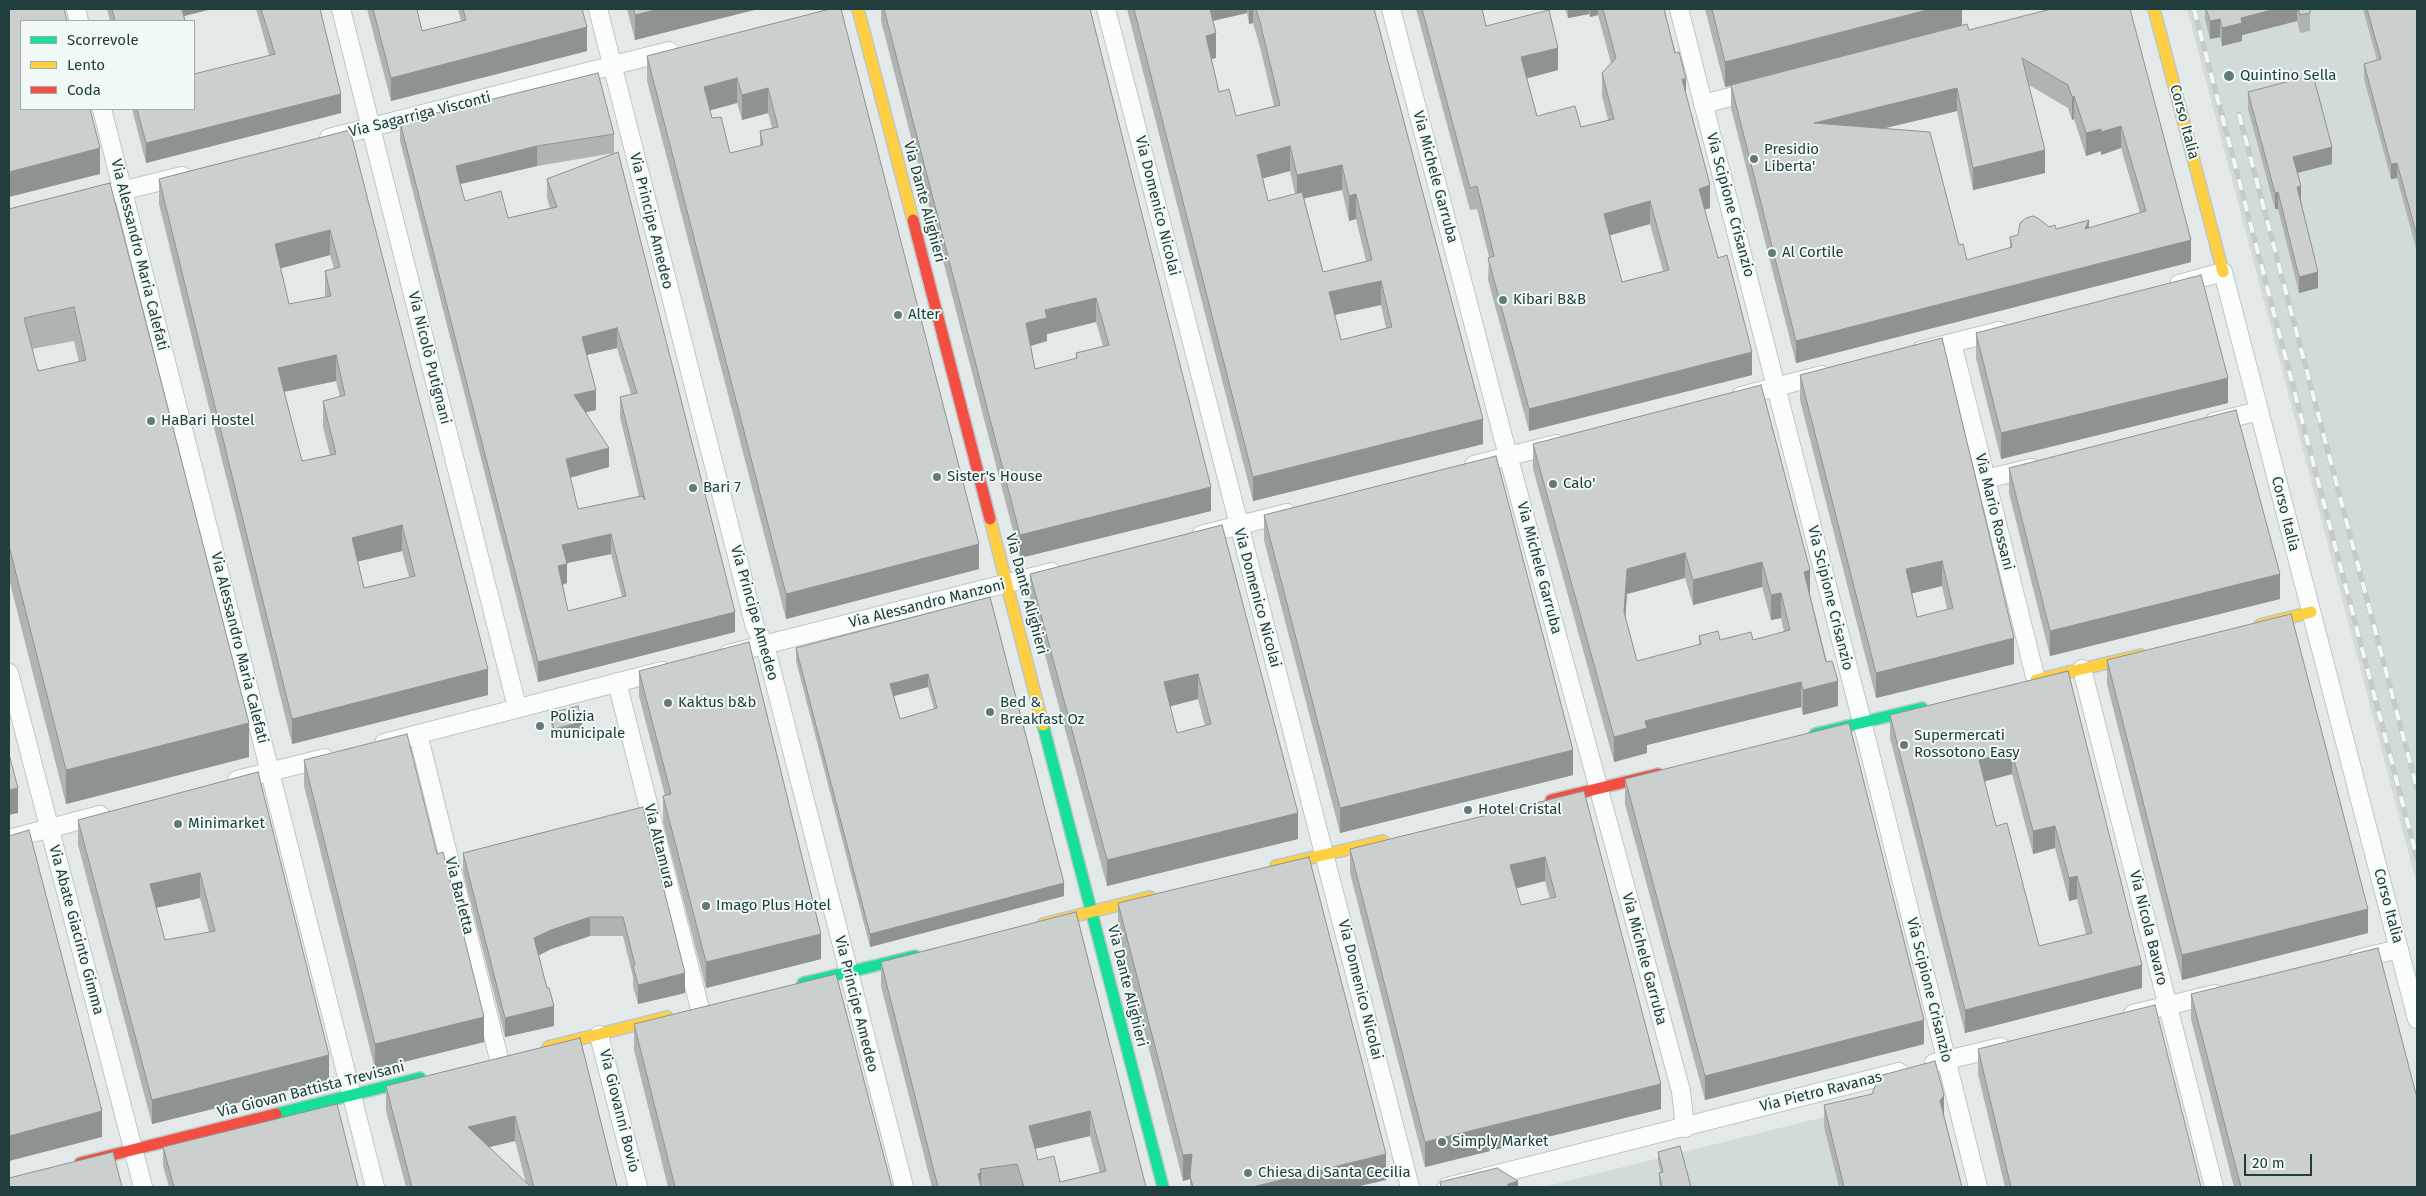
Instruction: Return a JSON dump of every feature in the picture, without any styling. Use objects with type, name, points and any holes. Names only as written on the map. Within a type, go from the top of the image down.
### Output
[{"type":"street","name":"Via Nicolò Putignani","points":[[341,9],[517,707]]},
{"type":"street","name":"Via Principe Amedeo","points":[[598,9],[755,627],[765,645],[904,1187]]},
{"type":"street","name":"Via Dante Alighieri","points":[[858,9],[1163,1187]]},
{"type":"street","name":"Via Domenico Nicolai","points":[[1106,9],[1410,1187]]},
{"type":"street","name":"Via Michele Garruba","points":[[1391,9],[1508,456],[1680,1091],[1685,1128]]},
{"type":"street","name":"Via Scipione Crisanzio","points":[[1679,9],[1862,723],[1978,1187]]},
{"type":"street","name":"Corso Italia","points":[[2154,9],[2417,1019]]},
{"type":"street","name":"Via Sagarriga Visconti","points":[[311,143],[685,47]]},
{"type":"street","points":[[1703,104],[1771,87]]},
{"type":"street","name":"Via Alessandro Maria Calefati","points":[[102,110],[375,1187]]},
{"type":"street","points":[[94,198],[196,172]]},
{"type":"street","points":[[2159,290],[2223,272]]},
{"type":"street","points":[[1906,354],[2018,326]]},
{"type":"street","name":"Via Mario Rossani","points":[[1952,343],[1986,479],[2031,681]]},
{"type":"street","points":[[1725,400],[1841,370]]},
{"type":"street","points":[[2199,426],[2259,411]]},
{"type":"street","points":[[1454,470],[1572,439]]},
{"type":"street","points":[[1986,479],[2044,464]]},
{"type":"street","points":[[1189,538],[1303,508]]},
{"type":"street","name":"Via Alessandro Manzoni","points":[[714,658],[1064,569]]},
{"type":"street","points":[[2251,627],[2311,612]]},
{"type":"street","points":[[2031,681],[2148,653]]},
{"type":"street","points":[[371,746],[675,668]]},
{"type":"street","name":"Via Nicola Bavaro","points":[[2082,669],[2214,1187]]},
{"type":"street","name":"Via Abate Giacinto Gimma","points":[[9,673],[143,1187]]},
{"type":"street","name":"Via Altamura","points":[[618,682],[696,1010]]},
{"type":"street","points":[[1806,737],[1935,705]]},
{"type":"street","name":"Via Barletta","points":[[418,734],[499,1059]]},
{"type":"street","points":[[218,785],[342,753]]},
{"type":"street","points":[[1542,802],[1674,770]]},
{"type":"street","points":[[9,839],[114,812]]},
{"type":"street","points":[[1261,870],[1391,839]]},
{"type":"street","points":[[1036,925],[1166,893]]},
{"type":"street","points":[[2345,962],[2399,949]]},
{"type":"street","points":[[795,985],[922,954]]},
{"type":"street","points":[[2117,1018],[2233,990]]},
{"type":"street","points":[[536,1050],[696,1010]]},
{"type":"street","name":"Via Giovanni Bovio","points":[[600,1035],[638,1187]]},
{"type":"street","name":"Via Pietro Ravanas","points":[[1447,1187],[2016,1043]]},
{"type":"street","name":"Via Giovan Battista Trevisani","points":[[73,1164],[432,1075]]},
{"type":"shaded area","points":[[2187,9],[2417,9],[2417,885],[2270,324]]},
{"type":"shaded area","points":[[1875,1105],[1956,1187],[1543,1187],[1812,1120]]},
{"type":"building","points":[[9,9],[64,9],[67,20],[20,20],[20,110],[90,110],[100,148],[9,172]]},
{"type":"building","points":[[112,9],[182,9],[185,20],[115,20]]},
{"type":"building","points":[[261,9],[320,9],[341,94],[146,143],[137,110],[195,110],[195,74],[275,54]]},
{"type":"building","points":[[373,9],[417,9],[422,31],[466,20],[463,9],[582,9],[587,27],[391,78]]},
{"type":"building","points":[[634,9],[659,9],[635,15]]},
{"type":"building","points":[[830,9],[841,9],[979,544],[786,594],[647,56]],"holes":[[[737,78],[742,95],[768,88],[778,127],[760,131],[763,145],[730,153],[721,117],[712,118],[704,87]]]},
{"type":"building","points":[[884,9],[1090,9],[1211,487],[1020,535]],"holes":[[[1096,298],[1109,345],[1076,353],[1077,358],[1035,369],[1026,323],[1047,318],[1045,310]]]},
{"type":"building","points":[[1134,9],[1210,9],[1216,33],[1206,36],[1219,92],[1229,89],[1236,116],[1280,105],[1256,9],[1374,9],[1483,419],[1253,477]],"holes":[[[1290,146],[1297,175],[1342,165],[1349,196],[1356,194],[1372,260],[1323,272],[1302,192],[1268,201],[1257,155]],[[1381,281],[1392,327],[1341,340],[1329,292]]]},
{"type":"building","points":[[1422,9],[1482,9],[1486,26],[1549,10],[1558,48],[1521,57],[1537,116],[1575,106],[1581,127],[1614,119],[1602,73],[1616,58],[1603,9],[1664,9],[1675,53],[1679,52],[1686,79],[1682,79],[1710,185],[1699,189],[1718,258],[1727,255],[1752,352],[1529,409],[1488,258],[1494,256],[1477,186],[1470,188]],"holes":[[[1650,201],[1669,270],[1622,282],[1604,214]]]},
{"type":"building","points":[[1712,9],[1931,9],[1725,62]]},
{"type":"building","points":[[2051,9],[2130,9],[2191,240],[1796,341],[1731,85],[1967,24],[1969,30]],"holes":[[[2022,58],[2068,85],[2072,97],[2074,96],[2086,133],[2101,129],[2101,132],[2121,126],[2146,211],[2085,229],[2089,220],[2056,229],[2055,225],[2049,227],[2033,216],[2026,218],[2020,223],[2018,235],[2010,237],[2012,247],[1967,260],[1963,244],[1959,245],[1930,132],[1814,123],[1957,88],[1973,168],[2045,150]]]},
{"type":"building","points":[[2206,9],[2275,9],[2241,18],[2242,23],[2222,28],[2220,19],[2210,21]]},
{"type":"building","points":[[2298,9],[2310,9],[2310,13],[2300,15]]},
{"type":"building","points":[[2367,9],[2416,9],[2417,12],[2417,236],[2397,163],[2391,164],[2364,64],[2381,59]]},
{"type":"building","points":[[598,73],[614,134],[537,146],[456,166],[460,183],[465,201],[501,191],[508,218],[557,207],[547,179],[618,152],[735,612],[538,662],[400,122]],"holes":[[[617,328],[637,393],[620,397],[645,500],[642,496],[578,509],[566,459],[609,448],[574,395],[596,390],[582,337]],[[611,534],[626,596],[568,611],[558,566],[567,564],[562,545]]]},
{"type":"building","points":[[2313,75],[2332,147],[2293,157],[2301,186],[2297,187],[2318,272],[2299,277],[2278,192],[2275,193],[2248,92]]},
{"type":"building","points":[[350,130],[488,669],[292,719],[159,179]],"holes":[[[330,230],[340,267],[325,271],[331,296],[289,304],[275,244]],[[336,355],[345,395],[323,401],[336,454],[302,461],[278,368]],[[402,525],[415,576],[364,588],[352,538]]]},
{"type":"building","points":[[110,183],[249,723],[66,770],[9,546],[9,209]],"holes":[[[74,307],[86,360],[38,371],[24,318]]]},
{"type":"building","points":[[2201,275],[2228,378],[2001,433],[1976,333]]},
{"type":"building","points":[[1942,338],[2014,638],[1876,673],[1800,375]],"holes":[[[1942,561],[1953,608],[1917,617],[1906,569]]]},
{"type":"building","points":[[1761,385],[1810,570],[1804,572],[1826,662],[1832,661],[1838,681],[1803,690],[1801,682],[1645,721],[1647,728],[1614,737],[1533,444]],"holes":[[[1685,553],[1693,580],[1762,562],[1771,595],[1781,593],[1790,630],[1753,640],[1751,632],[1720,640],[1718,631],[1699,636],[1701,644],[1637,661],[1624,612],[1627,569]]]},
{"type":"building","points":[[2236,410],[2280,574],[2050,631],[2009,468]]},
{"type":"building","points":[[1496,456],[1573,750],[1340,808],[1264,515]]},
{"type":"building","points":[[1222,525],[1298,813],[1107,860],[1030,574]],"holes":[[[1198,674],[1211,724],[1177,733],[1164,682]]]},
{"type":"building","points":[[990,597],[1064,883],[870,934],[796,648]],"holes":[[[928,674],[937,708],[900,719],[890,684]]]},
{"type":"building","points":[[2291,614],[2368,909],[2182,955],[2107,660]]},
{"type":"building","points":[[749,642],[821,934],[706,962],[663,796],[671,794],[639,671]]},
{"type":"building","points":[[2068,671],[2142,965],[1965,1010],[1890,715]],"holes":[[[2012,752],[2033,831],[2055,826],[2069,878],[2077,876],[2092,933],[2039,946],[2007,823],[1996,826],[1979,760]]]},
{"type":"building","points":[[578,706],[582,722],[554,729],[550,713]]},
{"type":"building","points":[[1849,723],[1924,1020],[1705,1076],[1625,779]]},
{"type":"building","points":[[407,734],[437,854],[443,852],[484,1017],[375,1044],[304,760]]},
{"type":"building","points":[[9,754],[18,788],[9,790]]},
{"type":"building","points":[[258,772],[329,1055],[152,1100],[78,820]],"holes":[[[200,873],[215,931],[165,940],[150,884]]]},
{"type":"building","points":[[1584,791],[1661,1084],[1425,1142],[1350,849]],"holes":[[[1545,857],[1556,897],[1521,905],[1510,865]]]},
{"type":"building","points":[[643,807],[685,973],[638,985],[623,917],[590,917],[551,930],[534,938],[547,988],[549,988],[554,1006],[505,1018],[463,853]]},
{"type":"building","points":[[29,830],[102,1111],[9,1136],[9,836]]},
{"type":"building","points":[[1309,857],[1386,1154],[1253,1187],[1193,1187],[1190,1176],[1192,1154],[1183,1155],[1118,903]]},
{"type":"building","points":[[1076,912],[1146,1187],[1024,1187],[1017,1164],[980,1169],[981,1173],[978,1174],[981,1187],[938,1187],[881,962]],"holes":[[[1090,1111],[1106,1171],[1060,1182],[1054,1156],[1038,1160],[1029,1126]]]},
{"type":"building","points":[[2378,948],[2417,1098],[2417,1187],[2241,1187],[2191,994]]},
{"type":"building","points":[[836,974],[892,1187],[675,1187],[634,1024]]},
{"type":"building","points":[[2155,1005],[2201,1187],[2011,1187],[1978,1049]]},
{"type":"building","points":[[580,1038],[617,1187],[534,1187],[515,1116],[468,1127],[531,1187],[412,1187],[386,1086]]},
{"type":"building","points":[[1935,1061],[1944,1095],[1940,1101],[1962,1187],[1844,1187],[1824,1105],[1872,1094],[1879,1076]]},
{"type":"building","points":[[337,1104],[358,1187],[174,1187],[163,1147]]},
{"type":"building","points":[[1680,1146],[1691,1187],[1662,1187],[1659,1173],[1663,1172],[1658,1152]]},
{"type":"building","points":[[113,1152],[122,1187],[9,1187],[9,1178]]},
{"type":"building","points":[[1497,1168],[1518,1181],[1508,1184],[1508,1187],[1441,1187],[1440,1182]]},
{"type":"railway","points":[[2194,9],[2417,858]]},
{"type":"railway","points":[[2239,114],[2417,789]]},
{"type":"traffic: fast","points":[[1815,734],[1922,708]]},
{"type":"traffic: fast","points":[[1043,725],[1163,1187]]},
{"type":"traffic: fast","points":[[803,983],[915,956]]},
{"type":"traffic: fast","points":[[276,1114],[420,1078]]},
{"type":"traffic: slow","points":[[858,9],[913,220]]},
{"type":"traffic: slow","points":[[2154,9],[2223,272]]},
{"type":"traffic: slow","points":[[990,519],[1043,725]]},
{"type":"traffic: slow","points":[[2260,625],[2311,612]]},
{"type":"traffic: slow","points":[[2036,680],[2141,655]]},
{"type":"traffic: slow","points":[[1276,866],[1383,841]]},
{"type":"traffic: slow","points":[[1043,924],[1150,897]]},
{"type":"traffic: slow","points":[[548,1047],[667,1017]]},
{"type":"traffic: jam","points":[[913,220],[990,519]]},
{"type":"traffic: jam","points":[[1551,800],[1658,774]]},
{"type":"traffic: jam","points":[[80,1163],[276,1114]]},
{"type":"place","name":"Quintino Sella","points":[[2229,76]]},
{"type":"place","name":"Presidio Liberta'","points":[[1754,159]]},
{"type":"place","name":"Al Cortile","points":[[1772,253]]},
{"type":"place","name":"Kibari B&B","points":[[1503,300]]},
{"type":"place","name":"Alter","points":[[898,315]]},
{"type":"place","name":"HaBari Hostel","points":[[151,421]]},
{"type":"place","name":"Sister's House","points":[[937,477]]},
{"type":"place","name":"Calo'","points":[[1553,484]]},
{"type":"place","name":"Bari 7","points":[[693,488]]},
{"type":"place","name":"Kaktus b&b","points":[[668,703]]},
{"type":"place","name":"Bed & Breakfast Oz","points":[[990,712]]},
{"type":"place","name":"Polizia municipale","points":[[540,726]]},
{"type":"place","name":"Supermercati Rossotono Easy","points":[[1904,745]]},
{"type":"place","name":"Hotel Cristal","points":[[1468,810]]},
{"type":"place","name":"Minimarket","points":[[178,824]]},
{"type":"place","name":"Imago Plus Hotel","points":[[706,906]]},
{"type":"place","name":"Simply Market","points":[[1442,1142]]},
{"type":"place","name":"Chiesa di Santa Cecilia","points":[[1248,1173]]}]
